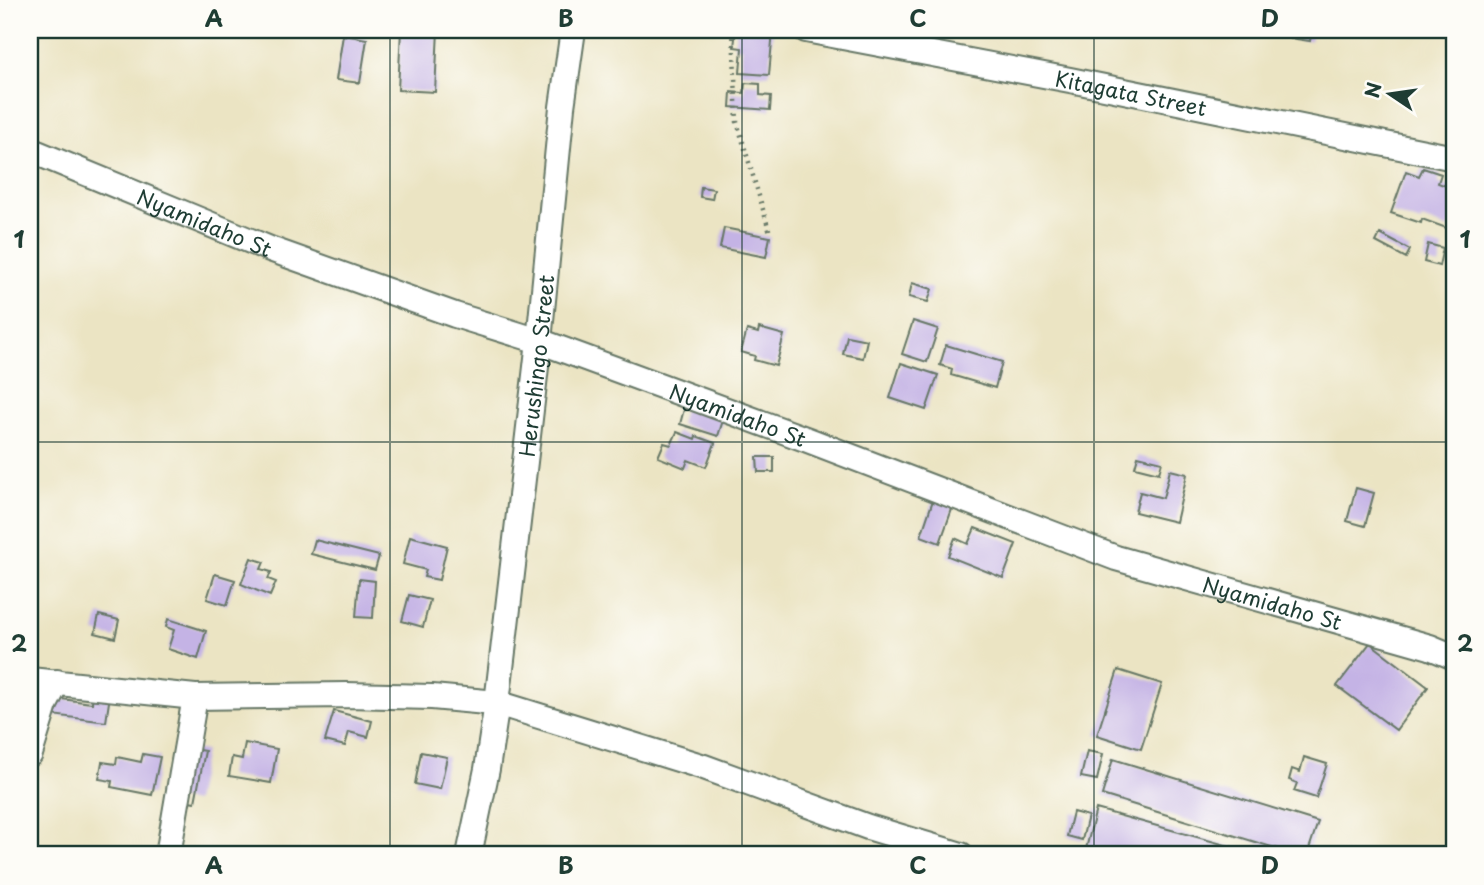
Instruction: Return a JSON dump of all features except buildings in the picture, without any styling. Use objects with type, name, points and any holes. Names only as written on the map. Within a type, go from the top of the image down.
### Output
[{"type":"street","name":"Herushingo Street","points":[[469,855],[487,769],[497,703],[539,341],[562,107],[573,30]]},
{"type":"street","name":"Kitagata Street","points":[[806,30],[1070,80],[1454,158]]},
{"type":"street","name":"Nyamidaho St","points":[[30,150],[270,249],[455,315],[539,341],[1116,558],[1430,647],[1454,657]]},
{"type":"street","points":[[30,754],[45,705],[40,679],[195,697],[346,695],[497,703],[691,763],[868,827],[961,855]]},
{"type":"street","points":[[168,855],[195,697]]},
{"type":"path","points":[[733,30],[737,122],[770,233]]}]
